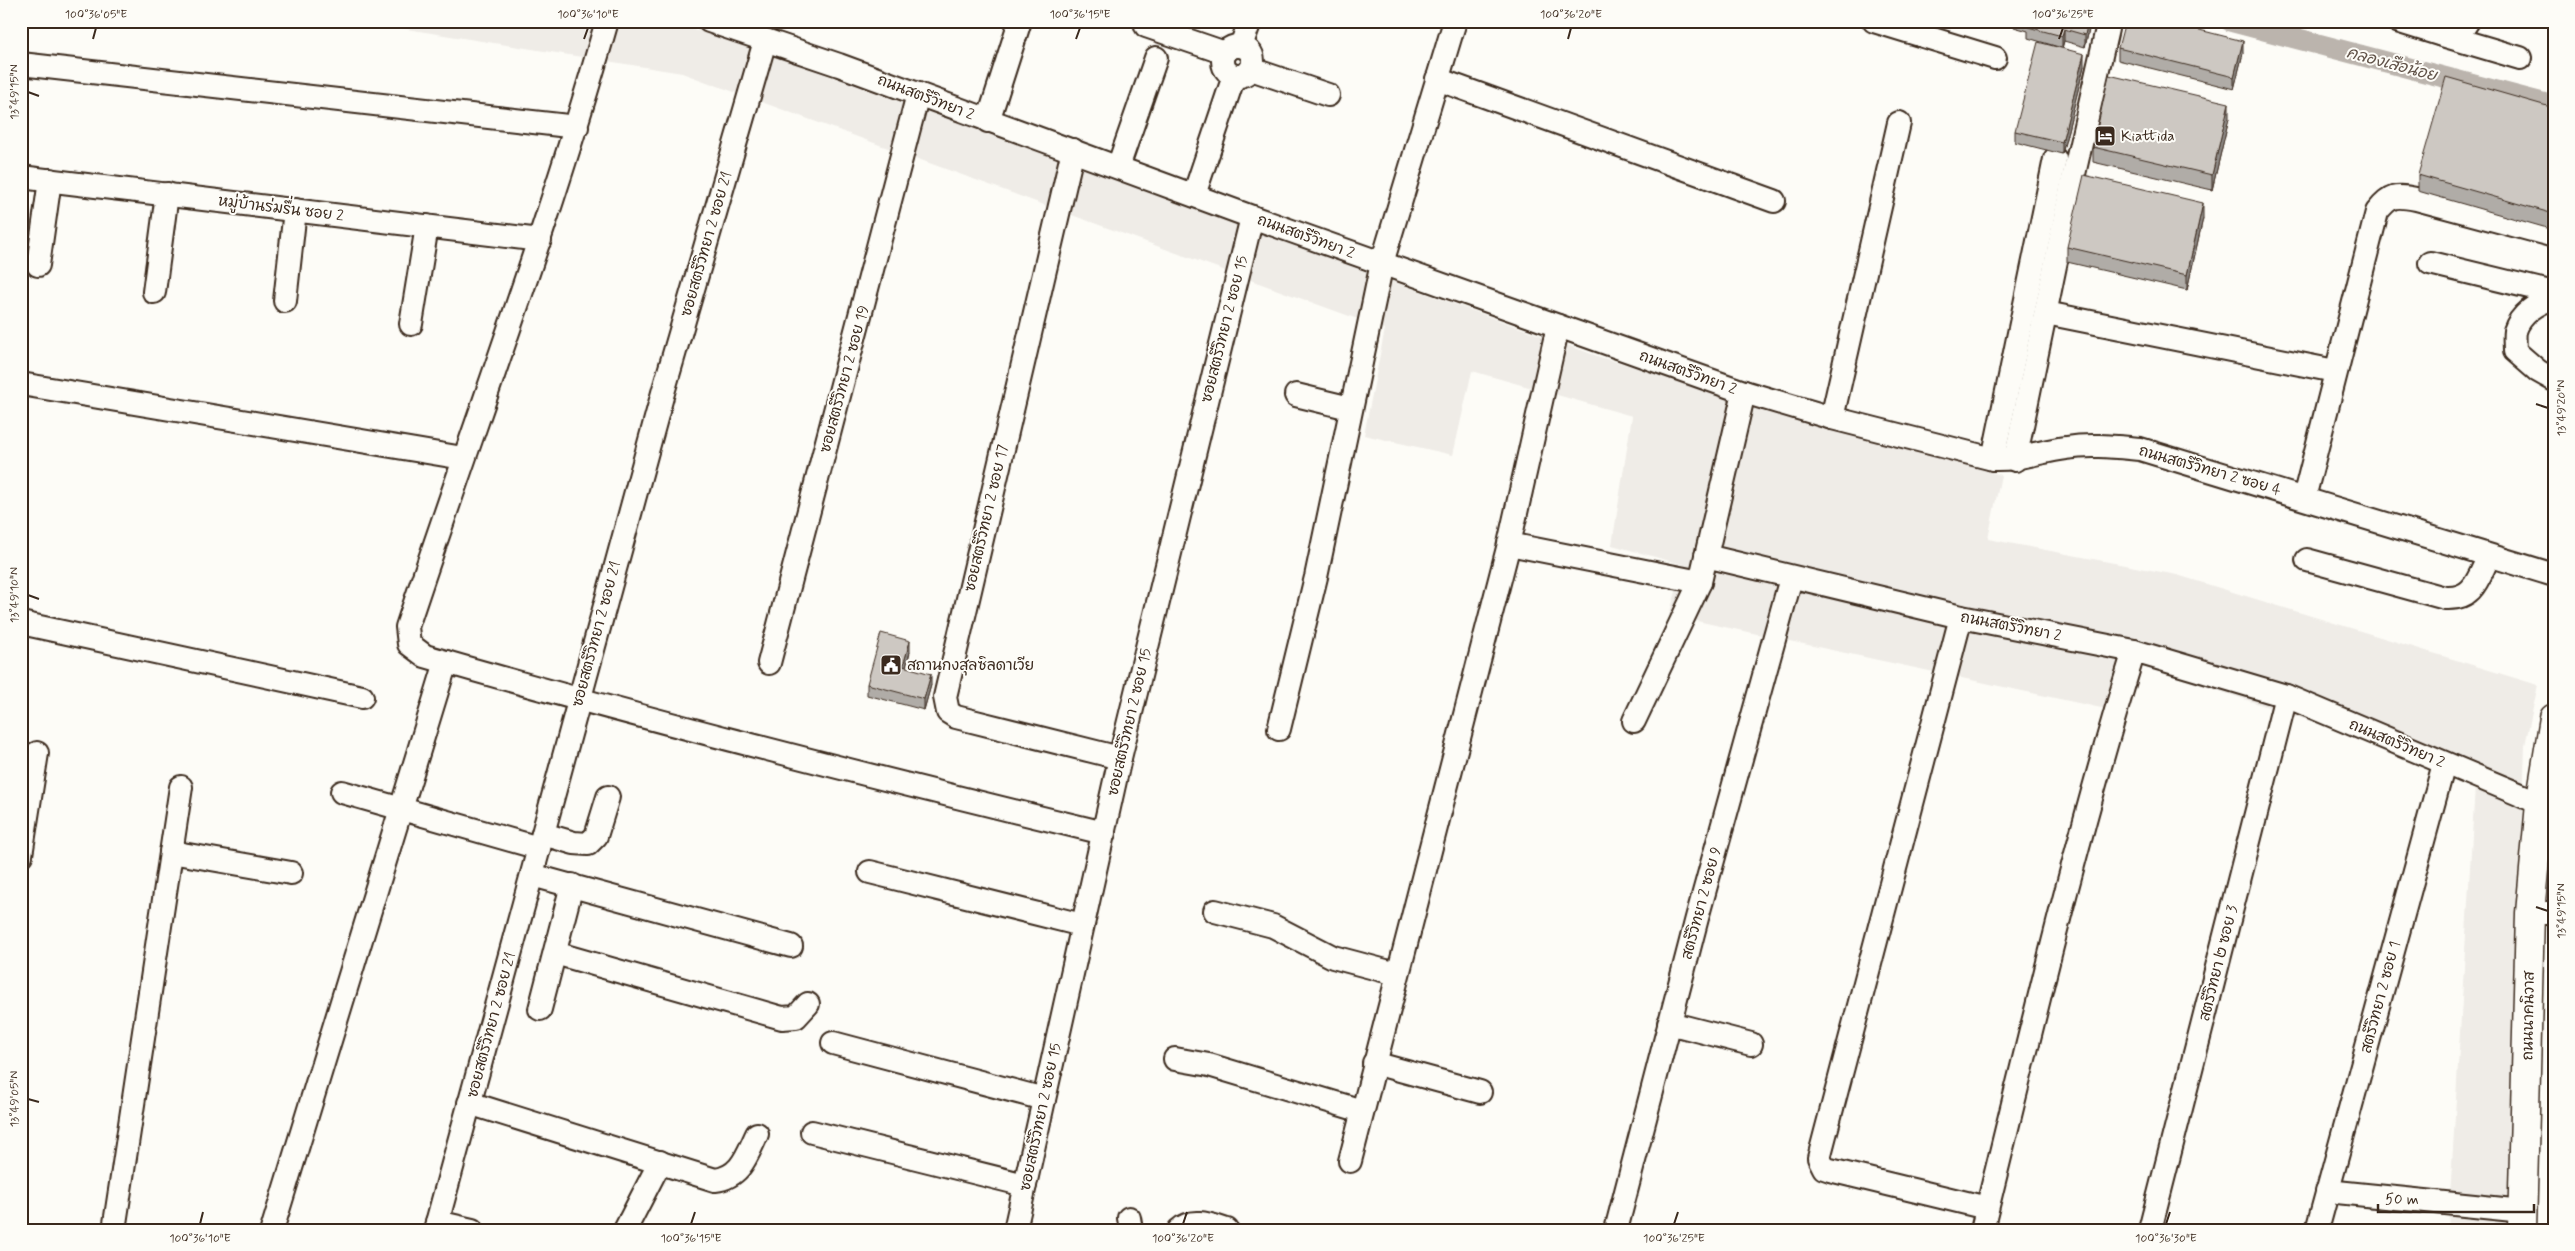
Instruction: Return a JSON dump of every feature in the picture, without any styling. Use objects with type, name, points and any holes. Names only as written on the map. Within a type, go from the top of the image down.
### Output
[{"type":"main road","name":"ถนนนาคนิวาส","points":[[2522,1220],[2554,718]]},
{"type":"street","points":[[607,21],[577,126],[540,240],[463,458],[407,626],[409,644],[425,656],[578,699],[853,773],[1104,833]]},
{"type":"street","name":"ถนนสตรีวิทยา 2","points":[[708,21],[918,94],[1252,217],[1744,392],[1706,556],[1791,578],[1961,617],[2134,651],[2286,696],[2547,806]]},
{"type":"street","points":[[988,121],[1020,21]]},
{"type":"street","points":[[1250,21],[1223,62],[1226,71],[1242,72],[1328,95]]},
{"type":"street","points":[[1279,729],[1316,577],[1382,263],[1455,21]]},
{"type":"street","points":[[1874,21],[1996,58]]},
{"type":"street","points":[[2397,21],[2456,30],[2520,58]]},
{"type":"street","points":[[1146,26],[1233,49]]},
{"type":"street","points":[[2004,460],[2046,312],[2106,29]]},
{"type":"street","name":"ซอยสตรีวิทยา 2 ซอย 21","points":[[436,1226],[578,699],[664,389],[765,41]]},
{"type":"street","points":[[1118,168],[1156,58]]},
{"type":"street","points":[[21,64],[577,126]]},
{"type":"street","points":[[1194,195],[1242,72]]},
{"type":"street","points":[[1438,79],[1774,201]]},
{"type":"street","name":"ซอยสตรีวิทยา 2 ซอย 19","points":[[769,663],[918,94]]},
{"type":"street","points":[[1832,418],[1899,123]]},
{"type":"street","name":"ซอยสตรีวิทยา 2 ซอย 17","points":[[1073,150],[945,696],[948,712],[956,717],[1120,758]]},
{"type":"street","points":[[2004,460],[2055,158]]},
{"type":"street","name":"หมู่บ้านร่มรื่น ซอย 2","points":[[21,177],[540,240]]},
{"type":"street","points":[[38,266],[50,180]]},
{"type":"street","points":[[154,292],[166,194]]},
{"type":"street","points":[[2304,498],[2335,371],[2378,212],[2386,200],[2400,196],[2416,199],[2554,236]]},
{"type":"street","points":[[285,301],[295,210]]},
{"type":"street","name":"ซอยสตรีวิทยา 2 ซอย 15","points":[[1015,1230],[1120,758],[1252,217]]},
{"type":"street","points":[[411,324],[427,226]]},
{"type":"street","points":[[2430,263],[2554,293]]},
{"type":"street","points":[[2554,299],[2546,300],[2528,310],[2515,331],[2515,352],[2538,371],[2554,380]]},
{"type":"street","points":[[2046,312],[2335,371]]},
{"type":"street","points":[[1350,1161],[1509,544],[1558,326]]},
{"type":"street","points":[[21,384],[463,458]]},
{"type":"street","name":"ถนนสตรีวิทยา 2 ซอย 4","points":[[1744,392],[1832,418],[2004,460],[2066,448],[2104,446],[2140,449],[2554,575]]},
{"type":"street","points":[[1296,395],[1350,408]]},
{"type":"street","points":[[1509,544],[1700,582]]},
{"type":"street","points":[[1634,722],[1700,582],[1706,556]]},
{"type":"street","points":[[2307,560],[2445,598],[2458,599],[2472,590],[2490,556]]},
{"type":"street","name":"สตรีวิทยา 2 ซอย 9","points":[[1616,1230],[1669,1023],[1791,578]]},
{"type":"street","points":[[1961,617],[1819,1158],[1824,1168],[1830,1170],[1987,1208]]},
{"type":"street","points":[[21,623],[362,697]]},
{"type":"street","points":[[1982,1230],[2053,943],[2111,726],[2134,651]]},
{"type":"street","points":[[272,1230],[446,662]]},
{"type":"street","name":"สตรีวิทยา ๒ ซอย 3","points":[[2150,1230],[2286,696]]},
{"type":"street","points":[[21,855],[37,753]]},
{"type":"street","name":"สตรีวิทยา 2 ซอย 1","points":[[2317,1230],[2444,764]]},
{"type":"street","points":[[114,1230],[180,787]]},
{"type":"street","points":[[342,792],[400,809],[541,841],[588,844],[596,836],[608,797]]},
{"type":"street","points":[[170,852],[291,873]]},
{"type":"street","points":[[870,872],[1082,925]]},
{"type":"street","points":[[532,875],[791,946]]},
{"type":"street","points":[[540,1008],[572,885]]},
{"type":"street","points":[[1215,911],[1273,926],[1333,957],[1397,974]]},
{"type":"street","points":[[555,953],[782,1018],[796,1016],[808,1004]]},
{"type":"street","points":[[1669,1023],[1751,1044]]},
{"type":"street","points":[[833,1043],[1044,1099]]},
{"type":"street","points":[[1175,1059],[1209,1065],[1362,1111]]},
{"type":"street","points":[[1374,1063],[1480,1092]]},
{"type":"street","points":[[469,1103],[715,1180],[728,1179],[735,1173],[757,1134]]},
{"type":"street","points":[[812,1132],[1025,1185]]},
{"type":"street","points":[[624,1230],[660,1162]]},
{"type":"street","points":[[2327,1191],[2522,1220]]},
{"type":"street","points":[[1179,1230],[1188,1223],[1201,1223],[1227,1230]]},
{"type":"street","points":[[436,1226],[472,1230]]},
{"type":"shaded area","points":[[356,21],[669,21],[747,46],[1600,357],[2001,475],[1988,539],[2177,575],[2538,685],[2525,745],[2509,1230],[2448,1230],[2475,786],[2350,734],[2143,666],[2129,714],[1669,615],[1684,565],[1612,545],[1632,416],[1472,371],[1453,455],[1364,435],[1385,329],[682,73]]},
{"type":"building","points":[[2030,21],[2088,21],[2085,35],[2064,29],[2062,36],[2028,27]]},
{"type":"building","points":[[2125,21],[2164,21],[2243,41],[2234,77],[2118,48]]},
{"type":"building","points":[[2038,42],[2084,54],[2062,142],[2015,131]]},
{"type":"building","points":[[2109,75],[2229,103],[2212,175],[2093,147]]},
{"type":"building","points":[[2446,77],[2554,108],[2554,214],[2418,175]]},
{"type":"building","points":[[2084,175],[2203,203],[2187,275],[2067,247]]},
{"type":"building","name":"สถานกงสุลซิลดาเวีย","points":[[881,633],[910,641],[903,666],[931,674],[924,699],[867,684]]},
{"type":"waterway","name":"คลองเสือน้อย","points":[[2230,21],[2554,106]]},
{"type":"place","name":"Kiattida","points":[[2105,136]]},
{"type":"place","name":"สถานกงสุลซิลดาเวีย","points":[[891,665]]}]
